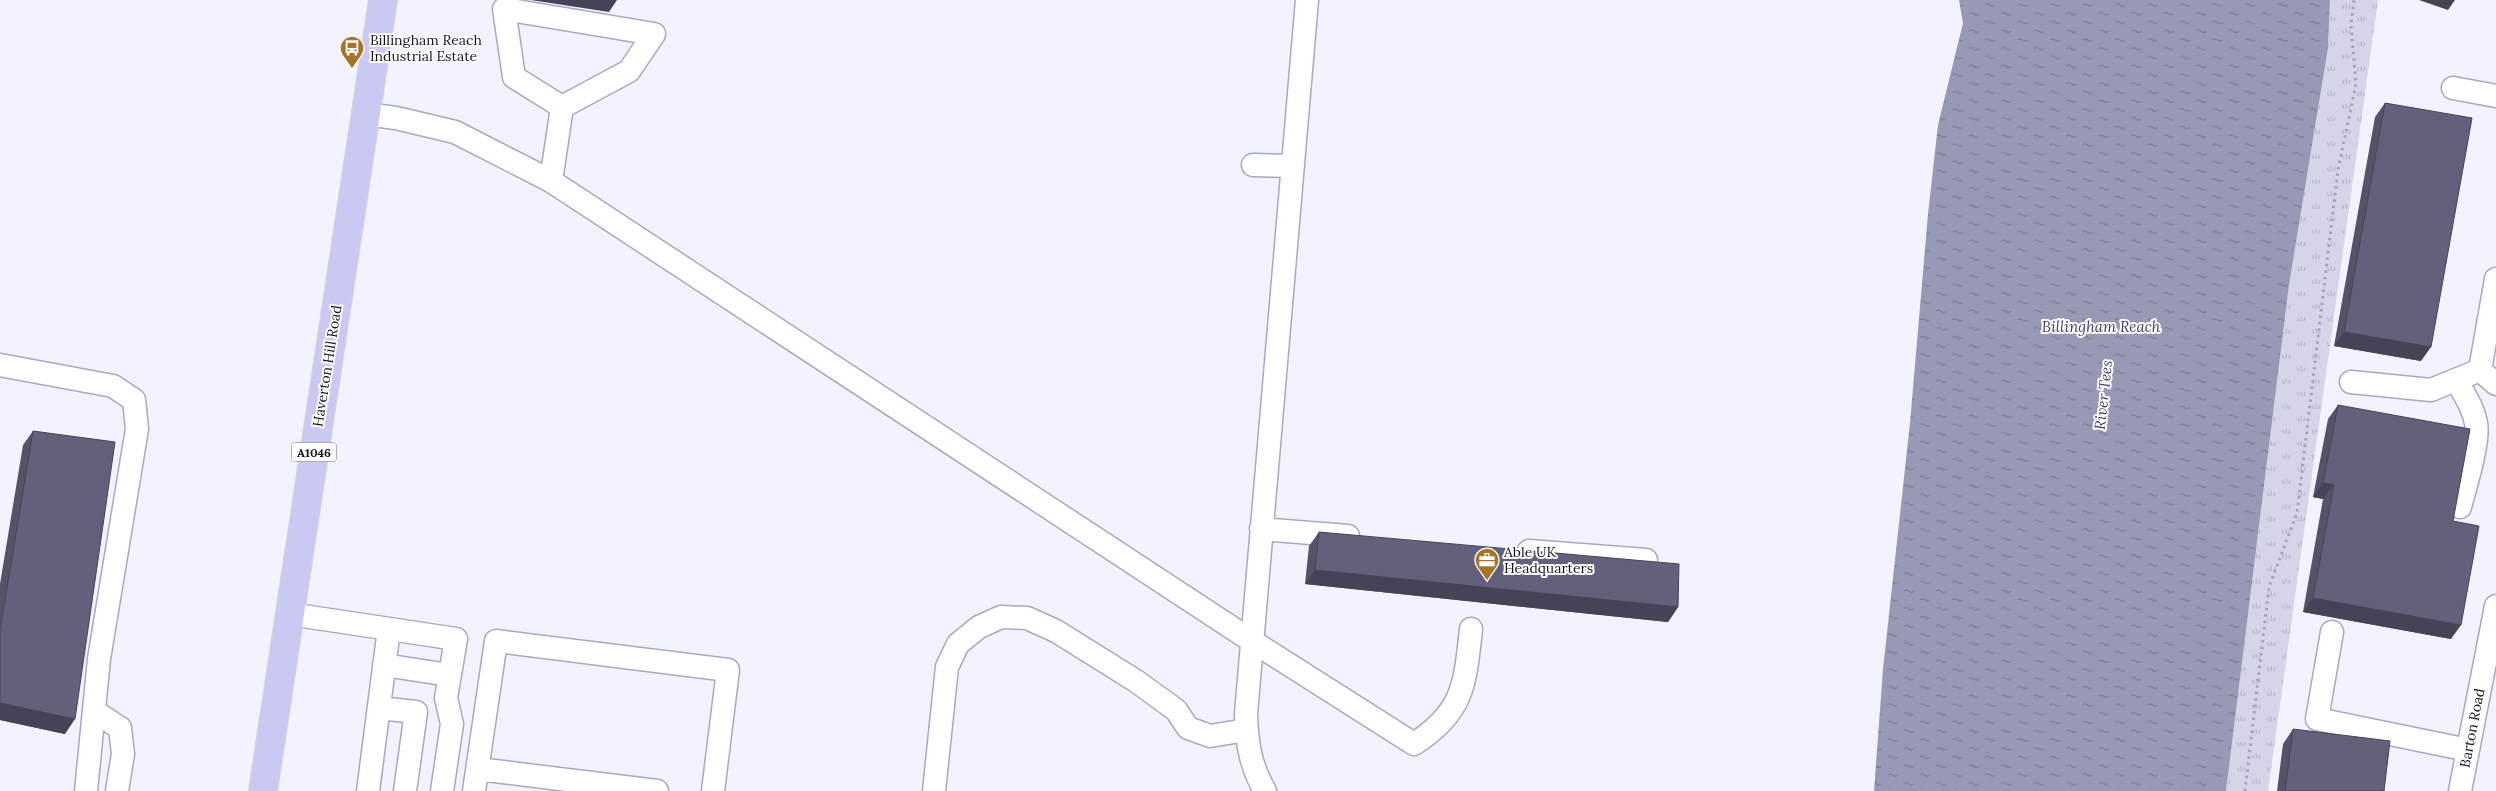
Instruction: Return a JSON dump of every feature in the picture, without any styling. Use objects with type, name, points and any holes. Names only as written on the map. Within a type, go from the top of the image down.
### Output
[{"type":"main road","name":"Haverton Hill Road","points":[[263,791],[383,0]]},
{"type":"street","points":[[1265,791],[1258,780],[1247,746],[1246,722],[1307,0]]},
{"type":"street","points":[[504,9],[654,34],[629,71],[562,107],[514,77],[504,9]]},
{"type":"street","points":[[2453,88],[2496,96]]},
{"type":"street","points":[[551,181],[562,107]]},
{"type":"street","points":[[365,114],[396,118],[455,132],[551,181],[1252,641],[1414,744],[1434,731],[1460,697],[1467,667],[1471,629]]},
{"type":"street","points":[[1253,165],[1293,166]]},
{"type":"street","points":[[2351,382],[2430,390],[2456,380],[2488,377],[2496,279]]},
{"type":"street","points":[[0,365],[113,386],[134,400],[137,429],[100,659],[86,791]]},
{"type":"street","points":[[2456,380],[2471,407],[2477,425],[2475,445],[2460,507]]},
{"type":"street","points":[[1262,529],[1369,538]]},
{"type":"street","points":[[1507,549],[1646,560]]},
{"type":"street","name":"Barton Road","points":[[2460,791],[2496,606]]},
{"type":"street","points":[[1214,616],[1233,616],[1255,610]]},
{"type":"street","points":[[290,614],[456,639],[446,698],[452,724],[442,791]]},
{"type":"street","points":[[934,791],[947,667],[958,644],[978,627],[1001,617],[1027,618],[1056,631],[1136,681],[1176,710],[1188,728],[1210,736],[1246,722]]},
{"type":"street","points":[[368,791],[389,628]]},
{"type":"street","points":[[2332,632],[2317,719],[2468,750]]},
{"type":"street","points":[[474,791],[496,641],[728,670],[712,791]]},
{"type":"street","points":[[384,665],[449,675]]},
{"type":"street","points":[[379,708],[416,712],[405,791]]},
{"type":"street","points":[[94,711],[120,728],[123,754],[117,791]]},
{"type":"street","points":[[478,769],[634,790],[657,791]]},
{"type":"path","points":[[2245,791],[2269,587],[2297,513],[2338,170],[2356,84],[2351,25],[2354,0]]},
{"type":"green space","points":[[2330,0],[2378,0],[2268,791],[2226,791],[2289,285],[2328,48]]},
{"type":"water","name":"Billingham Reach","points":[[1959,0],[2330,0],[2328,48],[2289,285],[2226,791],[1874,791],[1883,669],[1910,423],[1928,214],[1938,125],[1963,23]]},
{"type":"building","points":[[2385,103],[2472,118],[2431,347],[2344,332]]},
{"type":"building","points":[[2338,405],[2470,429],[2453,521],[2479,526],[2461,625],[2313,598],[2334,485],[2323,483]]},
{"type":"building","points":[[33,431],[115,442],[75,719],[0,703],[0,630]]},
{"type":"building","name":"Able UK Headquarters","points":[[1319,532],[1679,564],[1678,607],[1315,570]]},
{"type":"building","points":[[2293,729],[2390,741],[2384,791],[2285,791]]},
{"type":"place","name":"Billingham Reach Industrial Estate","points":[[352,69]]},
{"type":"place","name":"Able UK Headquarters","points":[[1487,581]]},
{"type":"water label","name":"River Tees","points":[[2103,395]]}]
